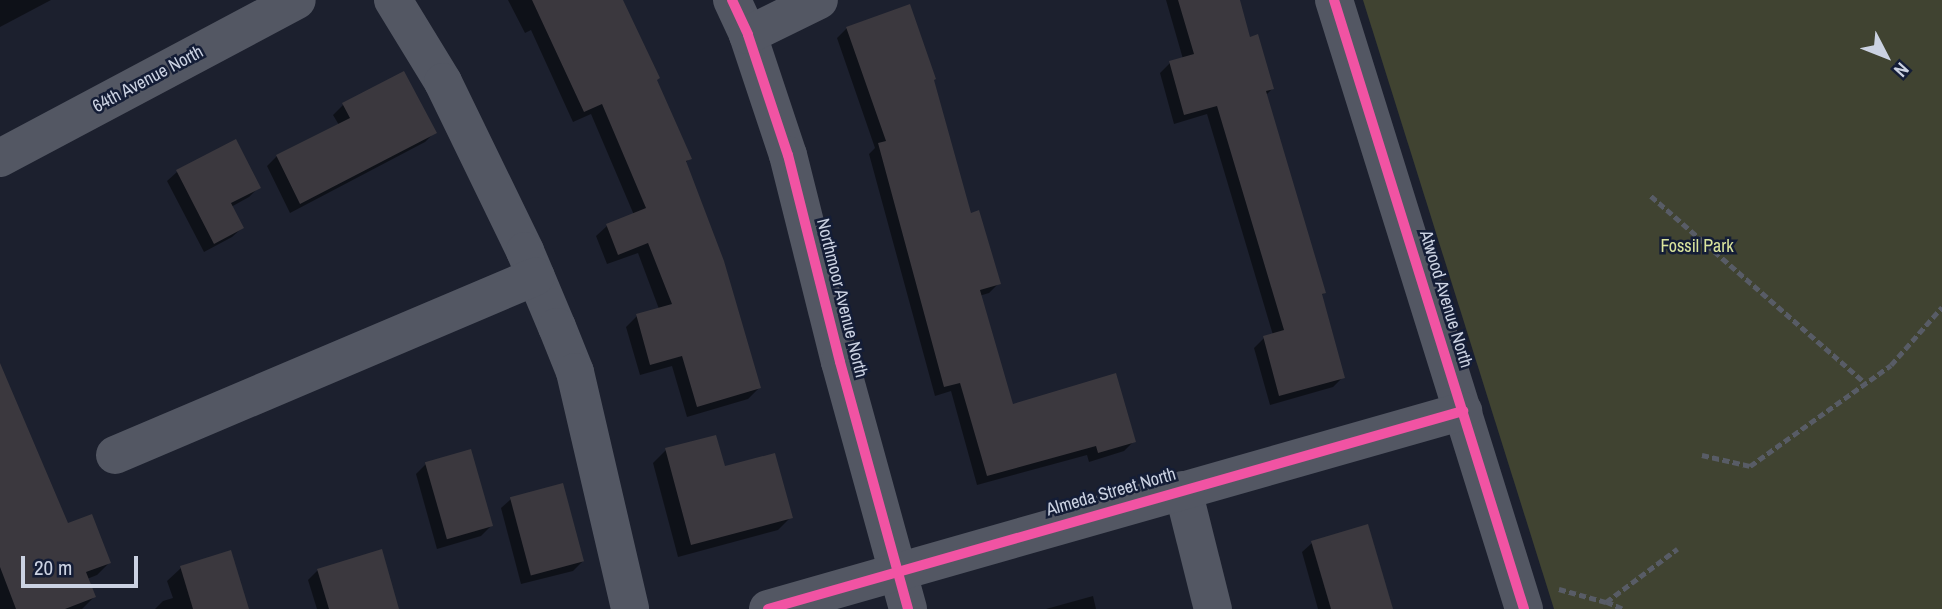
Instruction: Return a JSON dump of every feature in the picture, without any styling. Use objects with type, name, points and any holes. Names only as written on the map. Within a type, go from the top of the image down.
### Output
[{"type":"street","name":"64th Avenue North","points":[[0,158],[297,0]]},
{"type":"street","points":[[393,0],[443,82],[536,276],[575,372],[630,609]]},
{"type":"street","name":"Northmoor Avenue North","points":[[732,0],[748,35],[788,155],[908,609]]},
{"type":"street","points":[[748,35],[819,0]]},
{"type":"street","name":"Atwood Avenue North","points":[[1334,0],[1463,411],[1535,597]]},
{"type":"street","points":[[114,455],[536,276]]},
{"type":"street","name":"Almeda Street North","points":[[768,609],[897,570],[1463,411]]},
{"type":"street","points":[[1182,490],[1213,609]]},
{"type":"path","points":[[1651,196],[1865,383]]},
{"type":"path","points":[[1702,455],[1750,466],[1891,365],[1942,307]]},
{"type":"path","points":[[1606,602],[1676,549]]},
{"type":"path","points":[[1535,597],[1606,602],[1622,609]]},
{"type":"green space","name":"Fossil Park","points":[[1363,0],[1942,0],[1942,609],[1554,609]]},
{"type":"building","points":[[532,0],[623,0],[660,78],[657,80],[692,159],[686,161],[724,261],[761,388],[697,407],[682,356],[650,365],[636,314],[672,304],[648,243],[618,255],[606,224],[646,208],[602,104],[584,112]]},
{"type":"building","points":[[1178,0],[1240,0],[1250,37],[1258,34],[1274,89],[1266,91],[1326,293],[1322,294],[1345,378],[1279,396],[1263,336],[1284,330],[1217,106],[1184,115],[1169,61],[1194,54]]},
{"type":"building","points":[[910,4],[936,79],[934,80],[971,213],[979,210],[1001,284],[980,290],[1013,404],[1116,373],[1136,442],[1098,453],[1096,446],[987,476],[960,383],[944,387],[878,143],[886,141],[846,27]]},
{"type":"building","points":[[404,71],[437,133],[300,204],[276,155],[350,118],[342,103]]},
{"type":"building","points":[[236,139],[261,188],[231,203],[244,228],[214,244],[176,170]]},
{"type":"building","points":[[0,363],[68,523],[92,514],[111,563],[86,572],[96,597],[65,609],[16,609],[0,567]]},
{"type":"building","points":[[716,435],[725,466],[775,453],[793,518],[691,545],[665,448]]},
{"type":"building","points":[[471,449],[493,526],[447,539],[425,462]]},
{"type":"building","points":[[563,483],[584,561],[531,575],[510,497]]},
{"type":"building","points":[[1368,524],[1393,609],[1331,609],[1311,541]]},
{"type":"building","points":[[382,549],[399,609],[329,609],[317,569]]},
{"type":"building","points":[[231,550],[249,609],[193,609],[180,566]]},
{"type":"cycle path","points":[[732,0],[748,35],[788,155],[840,362],[908,609]]},
{"type":"cycle path","points":[[1334,0],[1524,609]]},
{"type":"cycle path","points":[[768,609],[1463,411]]}]
